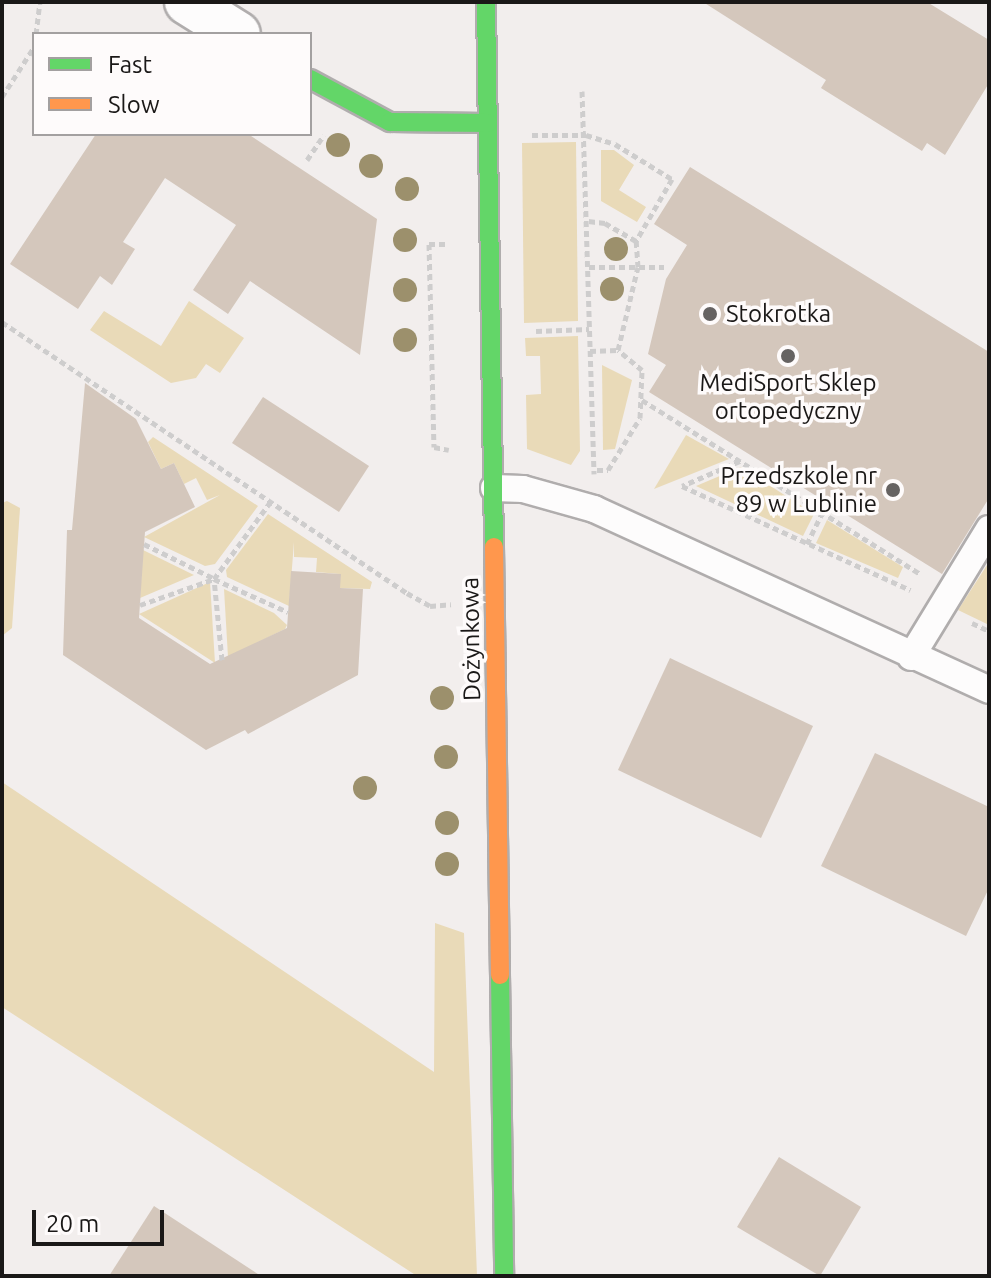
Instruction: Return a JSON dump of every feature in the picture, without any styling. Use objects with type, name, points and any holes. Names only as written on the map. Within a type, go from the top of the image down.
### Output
[{"type":"street","points":[[187,2],[235,32]]},
{"type":"street","name":"Dożynkowa","points":[[486,2],[504,1276]]},
{"type":"street","points":[[312,80],[390,122],[488,123]]},
{"type":"lane","points":[[494,488],[523,489],[594,509],[899,652],[989,690]]},
{"type":"lane","points":[[899,652],[989,529]]},
{"type":"path","points":[[36,32],[40,2]]},
{"type":"path","points":[[2,97],[32,50]]},
{"type":"path","points":[[582,91],[586,135],[594,509]]},
{"type":"path","points":[[307,160],[333,121]]},
{"type":"path","points":[[529,135],[586,135],[615,144],[672,179],[636,241],[638,267],[618,350]]},
{"type":"path","points":[[588,221],[605,223],[636,241]]},
{"type":"path","points":[[589,267],[664,267]]},
{"type":"path","points":[[2,322],[430,606],[464,603]]},
{"type":"path","points":[[519,331],[589,329]]},
{"type":"path","points":[[590,351],[618,350],[642,370],[640,418],[608,470],[594,470]]},
{"type":"path","points":[[642,400],[921,571],[912,591],[899,652]]},
{"type":"path","points":[[741,461],[682,486],[912,591]]},
{"type":"path","points":[[140,605],[214,579],[271,501]]},
{"type":"path","points":[[807,544],[823,511]]},
{"type":"path","points":[[144,544],[288,612]]},
{"type":"path","points":[[214,579],[222,660]]},
{"type":"shaded area","points":[[576,142],[578,321],[524,323],[522,143]]},
{"type":"shaded area","points":[[601,150],[614,150],[634,165],[619,190],[646,207],[637,222],[601,201]]},
{"type":"shaded area","points":[[189,301],[244,338],[220,373],[206,364],[196,378],[171,383],[90,330],[104,311],[161,346]]},
{"type":"shaded area","points":[[578,336],[580,451],[571,465],[527,449],[526,395],[541,394],[540,356],[526,356],[525,338]]},
{"type":"shaded area","points":[[602,365],[632,380],[615,449],[603,450]]},
{"type":"shaded area","points":[[686,435],[729,459],[654,489]]},
{"type":"shaded area","points":[[153,437],[258,506],[215,564],[205,566],[144,537],[220,495],[207,500],[196,478],[184,484],[174,463],[161,469],[148,442]]},
{"type":"shaded area","points":[[741,467],[814,514],[803,536],[696,486]]},
{"type":"shaded area","points":[[7,501],[20,508],[12,628],[2,636],[2,503]]},
{"type":"shaded area","points":[[268,514],[372,582],[370,589],[340,588],[340,574],[316,572],[317,558],[294,557],[294,542],[289,606],[227,577],[226,570]]},
{"type":"shaded area","points":[[827,520],[903,567],[898,578],[816,543]]},
{"type":"shaded area","points":[[143,550],[194,575],[140,598]]},
{"type":"shaded area","points":[[989,562],[989,625],[958,610]]},
{"type":"shaded area","points":[[210,582],[215,663],[139,614]]},
{"type":"shaded area","points":[[224,589],[274,613],[287,625],[285,629],[228,657]]},
{"type":"shaded area","points":[[2,782],[434,1072],[435,923],[464,933],[477,1276],[417,1276],[2,1007]]},
{"type":"building","points":[[703,2],[927,2],[989,40],[989,83],[945,155],[927,143],[922,151],[821,88],[826,80]]},
{"type":"building","points":[[95,136],[251,136],[377,219],[360,355],[250,281],[228,314],[193,290],[236,225],[165,178],[123,242],[135,249],[112,285],[100,276],[78,309],[10,264]]},
{"type":"building","points":[[690,167],[989,352],[989,498],[942,574],[649,392],[666,365],[648,354],[666,279],[687,245],[654,224]]},
{"type":"building","points":[[85,383],[136,419],[161,469],[174,463],[195,507],[145,532],[139,618],[210,664],[287,628],[291,571],[341,574],[340,588],[363,589],[358,675],[248,734],[245,730],[206,750],[63,655],[67,530],[72,530]]},
{"type":"building","points":[[263,397],[369,466],[339,512],[232,443]]},
{"type":"building","points":[[670,658],[813,726],[761,838],[618,770]]},
{"type":"building","points":[[875,753],[989,807],[989,888],[966,936],[821,866]]},
{"type":"building","points":[[779,1157],[861,1207],[820,1276],[737,1227]]},
{"type":"building","points":[[154,1206],[261,1276],[109,1276]]},
{"type":"traffic: fast","points":[[486,2],[494,547]]},
{"type":"traffic: fast","points":[[312,80],[390,122],[488,123]]},
{"type":"traffic: fast","points":[[500,975],[504,1276]]},
{"type":"traffic: slow","points":[[494,547],[500,975]]},
{"type":"place","name":"Stokrotka","points":[[710,314]]},
{"type":"place","name":"MediSport Sklep ortopedyczny","points":[[788,356]]},
{"type":"place","name":"Przedszkole nr 89 w Lublinie","points":[[893,490]]}]
